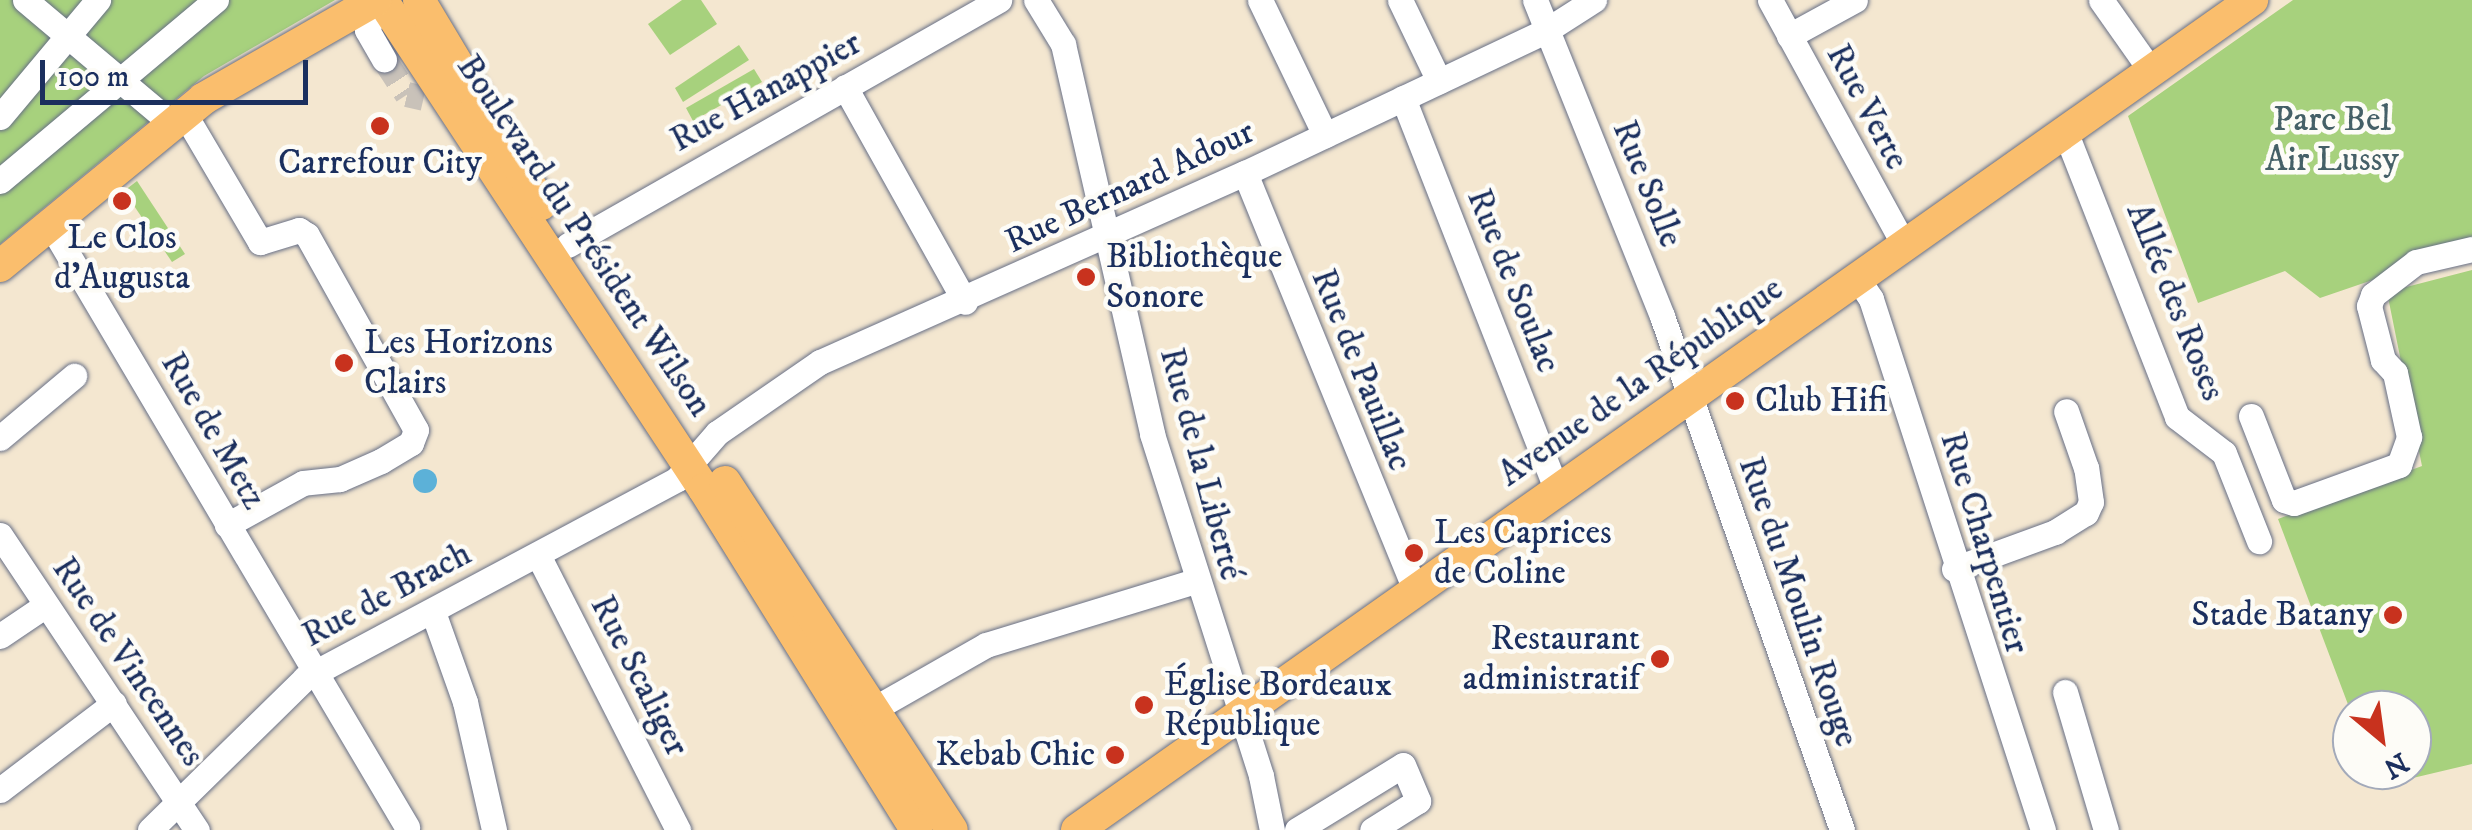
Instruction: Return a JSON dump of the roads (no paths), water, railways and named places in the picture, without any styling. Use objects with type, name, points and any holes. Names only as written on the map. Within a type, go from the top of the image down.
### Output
[{"type":"main road","name":"Boulevard du Président Wilson","points":[[380,0],[393,46],[696,457],[952,830]]},
{"type":"main road","points":[[0,266],[178,118],[380,0],[420,33],[530,189]]},
{"type":"main road","name":"Boulevard du Président Wilson","points":[[419,0],[916,830]]},
{"type":"main road","name":"Avenue de la République","points":[[1077,830],[2252,0]]},
{"type":"street","points":[[25,0],[121,79],[178,118],[260,242],[286,232],[307,235],[416,430],[411,444],[381,461],[340,479],[303,482],[227,525]]},
{"type":"street","points":[[0,117],[98,0]]},
{"type":"street","points":[[0,181],[216,0]]},
{"type":"street","name":"Rue Hanappier","points":[[568,246],[999,0]]},
{"type":"street","name":"Rue de la Liberté","points":[[1036,0],[1063,44],[1152,434],[1272,830]]},
{"type":"street","points":[[1260,0],[1325,135]]},
{"type":"street","points":[[1400,0],[1439,81]]},
{"type":"street","name":"Rue Solle","points":[[1536,0],[1690,396]]},
{"type":"street","name":"Rue Bernard Adour","points":[[696,457],[820,362],[965,302],[1245,173],[1547,30],[1594,0]]},
{"type":"street","name":"Rue Verte","points":[[1770,0],[1904,245]]},
{"type":"street","points":[[1789,36],[1855,0]]},
{"type":"street","points":[[2101,0],[2151,71]]},
{"type":"street","points":[[845,87],[965,302]]},
{"type":"street","name":"Rue de Soulac","points":[[1403,98],[1557,490]]},
{"type":"street","name":"Allée des Roses","points":[[2065,131],[2177,417],[2224,453],[2259,541]]},
{"type":"street","name":"Rue de Pauillac","points":[[1245,173],[1415,590]]},
{"type":"street","name":"Rue de Metz","points":[[50,224],[407,826]]},
{"type":"street","points":[[2251,416],[2284,500],[2294,503],[2400,465],[2409,437],[2395,374],[2383,360],[2369,306],[2372,295],[2416,262],[2472,250]]},
{"type":"street","name":"Rue Charpentier","points":[[1857,278],[1877,317],[1954,569],[2043,830]]},
{"type":"street","points":[[0,438],[74,376]]},
{"type":"street","name":"Rue du Moulin Rouge","points":[[1690,396],[1842,830]]},
{"type":"street","points":[[1954,569],[2055,532],[2086,513],[2091,502],[2086,468],[2066,411]]},
{"type":"street","name":"Rue de Brach","points":[[150,830],[315,674],[677,479],[696,457]]},
{"type":"street","name":"Rue de Vincennes","points":[[0,534],[197,830]]},
{"type":"street","name":"Rue Scaliger","points":[[538,554],[678,830]]},
{"type":"street","points":[[872,710],[986,646],[1196,580]]},
{"type":"street","points":[[0,636],[46,604]]},
{"type":"street","points":[[434,612],[465,702],[494,830]]},
{"type":"street","points":[[2064,692],[2106,830]]},
{"type":"street","points":[[0,790],[114,703]]},
{"type":"street","points":[[1297,830],[1403,765],[1418,801],[1372,830]]},
{"type":"water","points":[[425,469],[437,481],[425,493],[413,481]]},
{"type":"tunnel","points":[[384,59],[407,94],[424,98]]},
{"type":"place","name":"Carrefour City","points":[[380,126]]},
{"type":"place","name":"Le Clos d'Augusta","points":[[122,201]]},
{"type":"place","name":"Bibliothèque Sonore","points":[[1086,277]]},
{"type":"place","name":"Les Horizons Clairs","points":[[344,363]]},
{"type":"place","name":"Club Hifi","points":[[1735,401]]},
{"type":"place","name":"Les Caprices de Coline","points":[[1414,553]]},
{"type":"place","name":"Stade Batany","points":[[2393,615]]},
{"type":"place","name":"Restaurant administratif","points":[[1660,659]]},
{"type":"place","name":"Église Bordeaux République","points":[[1144,705]]},
{"type":"place","name":"Kebab Chic","points":[[1115,755]]},
{"type":"park label","name":"Parc Bel Air Lussy","points":[[2332,140]]}]
